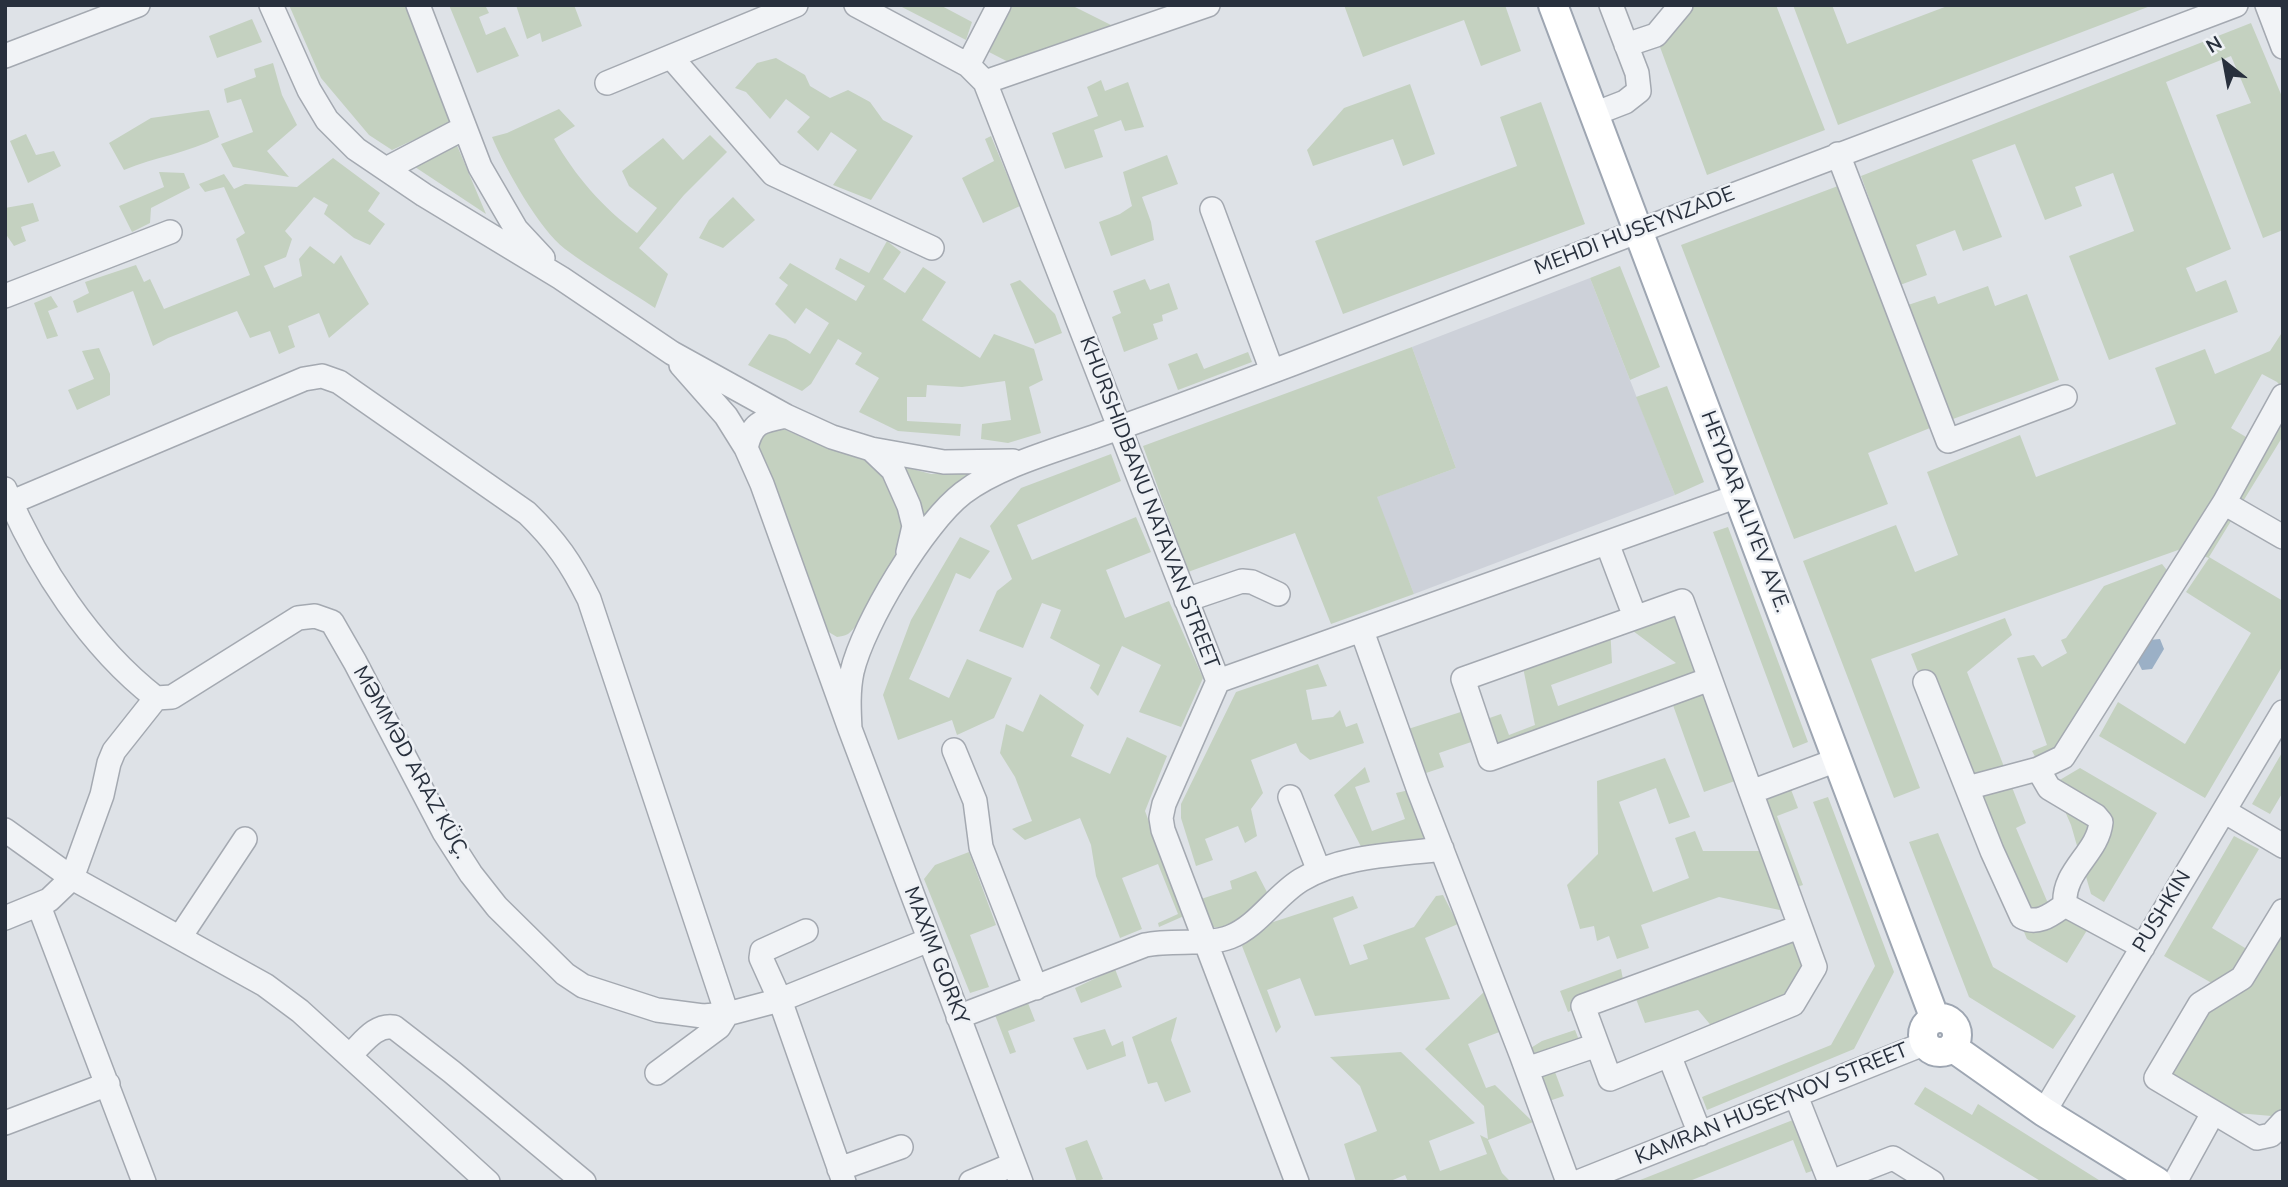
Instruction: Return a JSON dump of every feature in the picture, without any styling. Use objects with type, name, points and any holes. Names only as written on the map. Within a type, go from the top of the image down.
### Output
[{"type":"main road","name":"HEYDAR ALIYEV AVE.","points":[[1553,5],[1837,760],[1937,1036]]},
{"type":"main road","points":[[1937,1036],[2044,1112],[2157,1182]]},
{"type":"street","points":[[5,56],[138,5]]},
{"type":"street","points":[[271,5],[309,90],[327,120],[356,149],[424,195],[561,278],[671,353],[786,416],[832,437],[871,449],[944,462],[998,463],[1034,458]]},
{"type":"street","points":[[418,5],[480,167],[509,219],[561,278]]},
{"type":"street","points":[[607,83],[796,5]]},
{"type":"street","name":"KHURSHIDBANU NATAVAN STREET","points":[[856,5],[968,65],[985,82],[1218,681],[1170,789],[1161,818],[1163,830],[1297,1182]]},
{"type":"street","points":[[968,65],[999,5]]},
{"type":"street","points":[[985,82],[1208,5]]},
{"type":"street","points":[[1594,114],[1625,102],[1639,91],[1637,73],[1611,5]]},
{"type":"street","points":[[1626,45],[1656,35],[1681,5]]},
{"type":"street","name":"MEHDI HUSEYNZADE","points":[[1034,458],[1272,371],[2236,5]]},
{"type":"street","points":[[2267,5],[2283,47]]},
{"type":"street","points":[[671,57],[773,174],[932,248]]},
{"type":"street","points":[[386,169],[464,128]]},
{"type":"street","points":[[1838,154],[1948,440],[2065,397]]},
{"type":"street","points":[[1212,209],[1272,371]]},
{"type":"street","points":[[5,296],[170,232]]},
{"type":"street","name":"MAXIM GORKY","points":[[671,353],[726,416],[746,448],[762,484],[850,729],[1017,1173]]},
{"type":"street","points":[[5,918],[39,906],[56,895],[72,878],[104,788],[114,751],[156,698],[142,687],[88,630],[68,605],[7,499],[304,379],[322,376],[339,382],[527,513],[552,537],[572,565],[589,599],[727,1014],[719,1027],[657,1073]]},
{"type":"street","points":[[1967,788],[2038,769],[2063,757],[2224,503],[2283,396]]},
{"type":"street","points":[[746,448],[750,433],[756,426],[767,420],[786,416]]},
{"type":"street","points":[[871,449],[893,470],[914,526],[910,550],[899,575]]},
{"type":"street","points":[[813,625],[833,652],[847,653],[869,627],[931,525],[948,505],[968,489],[1034,458]]},
{"type":"street","points":[[1218,681],[1738,496]]},
{"type":"street","points":[[2224,503],[2283,537]]},
{"type":"street","points":[[1607,543],[1635,617]]},
{"type":"street","points":[[1185,600],[1242,581],[1252,582],[1278,594]]},
{"type":"street","points":[[1710,679],[1490,759],[1462,679],[1682,601],[1815,967],[1793,1004],[1610,1079],[1583,1006],[1799,927]]},
{"type":"street","name":"MƏMMƏD ARAZ KÜÇ.","points":[[156,698],[172,697],[298,618],[315,616],[332,622],[444,832],[471,874],[507,916],[565,974],[583,986],[657,1010],[704,1016],[727,1014],[780,1000],[929,940]]},
{"type":"street","points":[[850,729],[852,671],[869,627]]},
{"type":"street","points":[[1362,631],[1441,849],[1568,1182]]},
{"type":"street","points":[[1925,682],[1992,851],[2022,917],[2030,920],[2044,919],[2065,905]]},
{"type":"street","name":"PUSHKIN","points":[[2044,1112],[2281,718]]},
{"type":"street","points":[[954,750],[975,801],[981,847],[1036,988]]},
{"type":"street","points":[[1751,792],[1837,760]]},
{"type":"street","points":[[2038,769],[2049,788],[2096,816],[2101,822],[2089,850],[2068,880],[2065,905]]},
{"type":"street","points":[[1290,797],[1319,871]]},
{"type":"street","points":[[2224,811],[2283,846]]},
{"type":"street","points":[[5,830],[72,878],[265,985],[300,1011],[350,1055],[488,1182]]},
{"type":"street","points":[[180,937],[245,839]]},
{"type":"street","points":[[958,1017],[1145,945],[1176,941],[1206,942],[1234,936],[1248,927],[1286,891],[1319,871],[1367,858],[1441,849]]},
{"type":"street","points":[[2065,905],[2143,947]]},
{"type":"street","points":[[39,906],[144,1182]]},
{"type":"street","points":[[2283,911],[2242,978],[2200,1004],[2156,1078],[2256,1138],[2271,1135],[2283,1122]]},
{"type":"street","points":[[806,931],[762,951],[761,958],[780,1000],[841,1175],[901,1147]]},
{"type":"street","points":[[350,1055],[378,1029],[394,1027],[584,1182]]},
{"type":"street","name":"KAMRAN HUSEYNOV STREET","points":[[1578,1182],[1796,1096],[1937,1036]]},
{"type":"street","points":[[1527,1069],[1597,1045]]},
{"type":"street","points":[[1669,1055],[1700,1134]]},
{"type":"street","points":[[5,1123],[108,1084]]},
{"type":"street","points":[[1796,1096],[1830,1182],[1893,1158],[1932,1182]]},
{"type":"street","points":[[2175,1182],[2213,1113]]},
{"type":"street","points":[[971,1182],[1017,1173]]},
{"type":"shaded area","points":[[1590,278],[1675,495],[1414,594],[1376,497],[1456,468],[1412,347]]},
{"type":"green space","points":[[289,5],[407,5],[452,122],[392,150],[369,135],[321,78]]},
{"type":"green space","points":[[449,5],[485,5],[489,13],[479,17],[486,35],[505,27],[519,56],[477,73]]},
{"type":"green space","points":[[516,5],[574,5],[582,26],[542,42],[540,33],[527,39]]},
{"type":"green space","points":[[898,5],[940,5],[972,22],[966,40]]},
{"type":"green space","points":[[1013,5],[1071,5],[1117,28],[1018,67],[989,52]]},
{"type":"green space","points":[[1344,5],[1505,5],[1521,51],[1481,66],[1464,20],[1363,57]]},
{"type":"green space","points":[[1695,5],[1776,5],[1825,130],[1707,175],[1660,47]]},
{"type":"green space","points":[[1793,5],[1832,5],[1847,44],[1950,5],[2153,5],[1838,125]]},
{"type":"green space","points":[[252,19],[262,42],[217,58],[209,36]]},
{"type":"green space","points":[[2251,23],[2283,99],[2283,230],[2263,238],[2216,115],[2251,103],[2231,56],[2166,82],[2231,249],[2186,268],[2196,292],[2226,280],[2238,312],[2109,360],[2069,256],[2134,231],[2113,173],[2075,187],[2082,206],[2045,220],[2015,144],[1972,160],[2002,237],[1963,251],[1955,230],[1916,245],[1927,275],[1900,285],[1861,176]]},
{"type":"green space","points":[[776,58],[805,75],[810,86],[830,98],[848,90],[870,102],[883,120],[913,136],[871,200],[833,185],[857,150],[831,132],[818,151],[797,132],[810,117],[786,99],[770,119],[746,92],[735,88],[757,63]]},
{"type":"green space","points":[[273,63],[282,95],[297,125],[267,151],[289,177],[233,167],[221,144],[253,132],[241,99],[227,103],[224,89],[256,77],[254,69]]},
{"type":"green space","points":[[1101,80],[1105,91],[1128,82],[1144,127],[1125,131],[1121,120],[1094,130],[1103,157],[1065,169],[1052,133],[1098,116],[1087,87]]},
{"type":"green space","points":[[1410,84],[1435,154],[1403,166],[1393,139],[1313,166],[1307,150],[1344,108]]},
{"type":"green space","points":[[1541,102],[1585,224],[1343,314],[1315,241],[1517,166],[1500,117]]},
{"type":"green space","points":[[559,109],[575,126],[554,139],[562,153],[601,202],[637,233],[657,208],[629,186],[622,171],[663,138],[683,160],[710,135],[727,152],[684,195],[639,248],[668,274],[655,308],[555,240],[524,197],[498,150],[492,137]]},
{"type":"green space","points":[[209,110],[219,137],[183,151],[124,170],[109,143],[151,118]]},
{"type":"green space","points":[[26,134],[36,155],[54,151],[61,166],[28,183],[10,141]]},
{"type":"green space","points":[[991,136],[1020,206],[983,223],[962,178],[994,161],[985,139]]},
{"type":"green space","points":[[456,143],[486,214],[412,165]]},
{"type":"green space","points":[[1167,155],[1178,184],[1142,197],[1154,240],[1111,256],[1099,222],[1132,206],[1123,172]]},
{"type":"green space","points":[[333,158],[380,193],[368,211],[385,224],[370,245],[354,238],[324,214],[328,205],[314,197],[285,231],[292,239],[286,257],[264,266],[274,288],[302,276],[299,259],[310,246],[334,264],[341,255],[369,304],[329,338],[319,313],[288,326],[295,347],[279,354],[270,331],[250,338],[237,311],[153,346],[133,291],[77,313],[73,301],[89,293],[85,282],[136,265],[144,282],[150,279],[164,309],[250,275],[236,239],[245,233],[224,187],[205,192],[199,184],[224,174],[234,189],[245,184],[297,187]]},
{"type":"green space","points":[[159,172],[184,173],[190,188],[151,208],[150,223],[132,232],[119,206],[164,187]]},
{"type":"green space","points":[[1838,186],[1930,428],[1868,453],[1888,504],[1794,539],[1681,245]]},
{"type":"green space","points":[[733,197],[755,220],[723,248],[699,238],[709,220]]},
{"type":"green space","points":[[33,203],[39,221],[21,227],[26,241],[14,246],[5,233],[5,208]]},
{"type":"green space","points":[[887,241],[901,252],[883,279],[905,293],[923,267],[946,282],[922,320],[980,358],[994,334],[1034,349],[1043,380],[1029,387],[1041,433],[1008,443],[981,439],[982,424],[1011,420],[1005,381],[962,387],[927,385],[926,397],[907,397],[907,421],[961,424],[960,436],[898,431],[859,412],[879,378],[855,364],[862,353],[838,339],[811,384],[802,391],[748,365],[769,334],[786,339],[810,354],[829,323],[806,308],[795,324],[775,304],[788,285],[779,278],[790,263],[856,301],[865,286],[835,269],[840,258],[869,273]]},
{"type":"green space","points":[[1620,266],[1660,367],[1630,380],[1590,278]]},
{"type":"green space","points":[[1145,279],[1150,290],[1169,283],[1178,309],[1162,315],[1163,321],[1153,324],[1158,339],[1124,352],[1112,317],[1121,313],[1113,291]]},
{"type":"green space","points":[[1020,280],[1055,314],[1062,333],[1035,344],[1010,284]]},
{"type":"green space","points":[[1988,286],[1995,306],[2027,294],[2059,380],[1953,419],[1908,305],[1935,296],[1938,304]]},
{"type":"green space","points":[[51,296],[58,307],[48,311],[58,336],[47,339],[34,303]]},
{"type":"green space","points":[[2283,331],[2283,389],[2277,382],[2262,374],[2231,428],[2246,437],[2260,412],[2283,424],[2283,436],[2209,557],[2283,601],[2283,665],[2205,798],[2099,736],[2118,702],[2185,744],[2251,633],[2186,592],[2209,558],[2181,549],[1871,659],[1920,788],[1894,798],[1803,561],[1896,525],[1915,572],[1958,555],[1927,472],[2020,435],[2036,477],[2176,424],[2155,368],[2205,349],[2215,374],[2270,351]]},
{"type":"green space","points":[[1412,347],[1456,468],[1377,497],[1414,594],[1331,624],[1295,533],[1188,572],[1143,446]]},
{"type":"green space","points":[[99,348],[110,374],[110,395],[77,410],[68,390],[94,379],[82,351]]},
{"type":"green space","points":[[1248,352],[1252,362],[1178,390],[1168,364],[1197,353],[1204,369]]},
{"type":"green space","points":[[1667,386],[1704,482],[1675,495],[1636,397]]},
{"type":"green space","points":[[772,424],[811,441],[871,459],[886,473],[909,531],[872,602],[848,634],[837,637],[822,628],[754,441]]},
{"type":"green space","points":[[1111,454],[1121,481],[1017,525],[1032,560],[1136,517],[1151,552],[1106,570],[1125,618],[1169,601],[1203,678],[1181,727],[1139,712],[1161,665],[1122,646],[1098,696],[1090,688],[1100,665],[1050,638],[1061,610],[1042,603],[1023,648],[979,631],[997,591],[1012,579],[990,526],[1021,488]]},
{"type":"green space","points":[[901,466],[931,474],[974,473],[946,493],[923,521]]},
{"type":"green space","points":[[1728,527],[1808,742],[1793,748],[1713,532]]},
{"type":"green space","points":[[960,537],[990,551],[970,579],[956,573],[909,679],[949,698],[967,659],[1012,678],[994,718],[957,735],[952,720],[898,740],[883,695],[911,620]]},
{"type":"green space","points":[[2162,564],[2170,574],[2065,750],[2039,764],[2032,751],[2047,745],[2017,658],[2034,655],[2042,667],[2067,653],[2061,640],[2066,638],[2104,586]]},
{"type":"green space","points":[[1682,601],[1746,777],[1704,792],[1669,694],[1490,759],[1483,738],[1439,753],[1444,767],[1414,777],[1399,732],[1473,708],[1478,722],[1501,714],[1509,735],[1535,725],[1521,658],[1610,626],[1612,663],[1551,685],[1558,706],[1676,663],[1621,622]]},
{"type":"green space","points":[[2005,618],[2012,635],[1967,672],[2026,823],[2016,828],[2047,901],[2092,922],[2067,963],[2027,939],[1911,654]]},
{"type":"green space","points":[[1318,664],[1327,686],[1306,690],[1312,720],[1333,717],[1340,710],[1346,727],[1357,723],[1364,743],[1310,760],[1300,752],[1296,743],[1251,760],[1263,793],[1251,809],[1257,836],[1245,843],[1238,826],[1205,839],[1213,860],[1196,866],[1181,818],[1181,804],[1236,692]]},
{"type":"green space","points":[[1040,694],[1084,725],[1071,756],[1110,774],[1127,737],[1167,756],[1145,811],[1184,916],[1159,927],[1158,923],[1178,914],[1158,864],[1122,878],[1142,929],[1120,938],[1096,876],[1091,845],[1080,818],[1025,840],[1012,829],[1032,821],[1015,777],[1000,753],[1006,724],[1023,732]]},
{"type":"green space","points":[[2283,751],[2283,792],[2270,814],[2252,804]]},
{"type":"green space","points":[[1665,758],[1690,817],[1669,824],[1656,788],[1619,802],[1653,892],[1689,878],[1675,838],[1695,831],[1703,851],[1767,851],[1789,912],[1719,897],[1641,925],[1649,948],[1617,959],[1609,936],[1597,941],[1594,926],[1580,929],[1567,885],[1598,854],[1597,781]]},
{"type":"green space","points":[[1365,767],[1370,782],[1355,787],[1372,831],[1405,819],[1396,793],[1418,788],[1442,849],[1367,858],[1334,795]]},
{"type":"green space","points":[[2080,768],[2157,813],[2104,902],[2091,894],[2071,825],[2053,784]]},
{"type":"green space","points":[[1787,779],[1798,808],[1777,816],[1803,885],[1786,890],[1751,792]]},
{"type":"green space","points":[[1828,797],[1894,972],[1854,1049],[1707,1110],[1702,1097],[1831,1045],[1875,966],[1813,802]]},
{"type":"green space","points":[[1938,833],[1993,967],[2076,1016],[2053,1049],[1969,997],[1909,842]]},
{"type":"green space","points":[[2234,836],[2259,849],[2212,928],[2250,951],[2235,975],[2217,986],[2164,956]]},
{"type":"green space","points":[[969,852],[996,925],[970,935],[989,987],[970,993],[924,879],[935,865]]},
{"type":"green space","points":[[1256,871],[1268,894],[1228,928],[1210,927],[1201,899],[1232,889],[1230,881]]},
{"type":"green space","points":[[1443,895],[1458,924],[1425,938],[1450,999],[1315,1016],[1300,978],[1267,990],[1281,1027],[1276,1033],[1242,946],[1267,924],[1353,896],[1358,908],[1333,918],[1350,965],[1368,959],[1363,945],[1414,927],[1436,896]]},
{"type":"green space","points":[[1799,927],[1815,967],[1793,1004],[1719,1035],[1698,1010],[1645,1023],[1632,988]]},
{"type":"green space","points":[[2283,927],[2283,1117],[2237,1113],[2172,1075],[2213,1006]]},
{"type":"green space","points":[[1115,969],[1122,987],[1081,1003],[1075,988]]},
{"type":"green space","points":[[1621,969],[1625,990],[1568,1012],[1560,991]]},
{"type":"green space","points":[[1486,990],[1502,1031],[1468,1044],[1486,1088],[1495,1085],[1533,1122],[1488,1140],[1502,1173],[1511,1182],[1408,1182],[1405,1175],[1388,1182],[1356,1182],[1344,1144],[1377,1131],[1360,1086],[1330,1057],[1401,1052],[1475,1123],[1429,1141],[1440,1171],[1487,1154],[1480,1135],[1488,1139],[1484,1106],[1425,1049]]},
{"type":"green space","points":[[1028,1003],[1035,1021],[1008,1031],[1016,1052],[1010,1054],[995,1015]]},
{"type":"green space","points":[[1177,1017],[1171,1040],[1191,1092],[1165,1102],[1157,1082],[1148,1084],[1132,1037]]},
{"type":"green space","points":[[1105,1029],[1112,1046],[1123,1041],[1126,1056],[1087,1070],[1073,1038]]},
{"type":"green space","points":[[1575,1030],[1587,1060],[1555,1072],[1564,1096],[1540,1104],[1521,1054],[1542,1041]]},
{"type":"green space","points":[[1925,1087],[1972,1115],[1978,1104],[2102,1182],[2042,1182],[1914,1104]]},
{"type":"green space","points":[[1798,1118],[1818,1169],[1806,1173],[1793,1140],[1687,1182],[1635,1182]]},
{"type":"green space","points":[[1087,1140],[1103,1179],[1096,1182],[1077,1182],[1065,1148]]},
{"type":"water","points":[[2160,639],[2164,649],[2152,669],[2142,670],[2137,660],[2149,640]]}]
